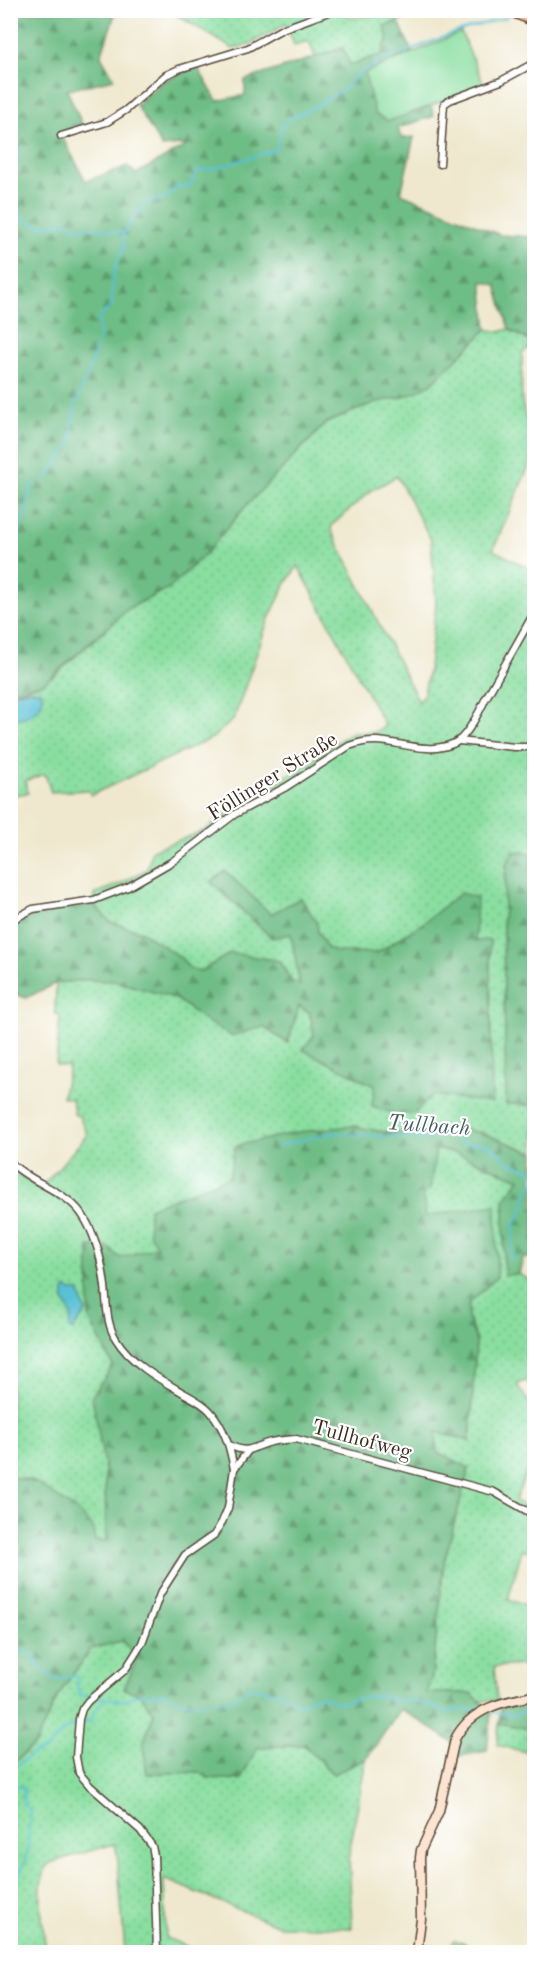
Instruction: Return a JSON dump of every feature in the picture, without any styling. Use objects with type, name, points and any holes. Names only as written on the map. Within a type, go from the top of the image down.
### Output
[{"type":"main road","points":[[507,10],[534,21]]},
{"type":"street","points":[[61,136],[107,122],[133,105],[166,75],[179,69],[248,48],[282,29],[334,10]]},
{"type":"street","points":[[440,164],[444,104],[501,81],[534,63]]},
{"type":"street","points":[[459,741],[474,720],[534,613]]},
{"type":"street","name":"Föllinger Straße","points":[[10,921],[33,909],[94,900],[128,887],[173,861],[236,814],[262,798],[286,788],[349,746],[360,742],[374,740],[428,748],[443,747],[459,741],[534,747]]},
{"type":"street","points":[[10,1162],[30,1178],[67,1200],[82,1216],[100,1258],[107,1315],[115,1339],[124,1350],[157,1377],[199,1401],[209,1410],[221,1427],[229,1445],[234,1470],[228,1508],[222,1522],[214,1534],[185,1555],[160,1594],[142,1643],[125,1670],[88,1701],[79,1719],[77,1765],[84,1780],[140,1830],[152,1846],[157,1953]]},
{"type":"street","name":"Tullhofweg","points":[[248,1451],[269,1442],[296,1439],[494,1492],[534,1515]]},
{"type":"street","points":[[229,1445],[248,1451],[234,1470]]},
{"type":"street","points":[[417,1953],[421,1919],[419,1866],[421,1850],[439,1811],[455,1738],[463,1726],[490,1706],[534,1696]]},
{"type":"green space","points":[[342,10],[351,18],[403,13],[413,15],[413,17],[384,26],[388,38],[381,55],[349,65],[343,48],[315,57],[309,41],[294,45],[286,24],[252,43],[233,49],[172,12],[160,11]]},
{"type":"green space","points":[[11,11],[116,11],[101,56],[114,79],[67,90],[82,124],[60,133],[86,181],[127,166],[136,174],[189,144],[162,147],[136,105],[162,82],[197,66],[217,101],[245,95],[245,80],[343,48],[350,65],[381,55],[388,38],[384,26],[399,22],[412,52],[365,73],[388,121],[431,106],[434,116],[398,128],[401,138],[414,137],[401,193],[500,235],[534,237],[534,335],[533,343],[509,329],[496,285],[482,281],[487,329],[431,384],[404,397],[376,402],[326,423],[246,506],[206,553],[169,588],[129,608],[44,683],[11,691]]},
{"type":"green space","points":[[461,32],[484,85],[388,121],[375,114],[365,73]]},
{"type":"green space","points":[[487,329],[499,332],[509,329],[533,343],[522,354],[521,384],[525,414],[534,431],[534,454],[493,550],[534,571],[534,853],[513,852],[506,865],[503,924],[506,1104],[534,1105],[534,1150],[532,1152],[482,1133],[450,1127],[433,1133],[390,1133],[352,1126],[150,1208],[157,1247],[120,1258],[109,1248],[89,1318],[113,1366],[105,1470],[106,1541],[95,1541],[37,1483],[11,1476],[10,1168],[40,1189],[87,1135],[80,1117],[74,1114],[72,1099],[62,1097],[69,1067],[56,1065],[60,1015],[55,1014],[56,983],[86,980],[115,981],[175,998],[206,1021],[263,1027],[288,1043],[299,1006],[310,1013],[314,1035],[304,1050],[375,1086],[372,1106],[490,941],[475,941],[461,893],[422,924],[377,953],[337,952],[327,948],[318,932],[317,923],[271,915],[291,934],[300,985],[292,982],[279,961],[231,953],[201,971],[190,969],[181,958],[142,932],[110,922],[94,905],[95,894],[147,869],[152,850],[204,831],[251,796],[301,768],[350,733],[375,732],[385,726],[298,566],[286,583],[268,621],[234,719],[212,738],[91,795],[88,790],[51,792],[45,774],[25,781],[28,793],[11,795],[11,691],[26,689],[54,676],[129,608],[170,588],[206,553],[246,506],[326,423],[376,402],[404,397],[431,384]],"holes":[[[397,476],[431,540],[436,603],[429,668],[424,693],[419,702],[331,530],[332,525],[372,490]]]},
{"type":"green space","points":[[513,852],[534,853],[534,1105],[506,1104],[503,924],[506,866]]},
{"type":"green space","points":[[225,871],[271,914],[301,898],[317,923],[318,932],[327,948],[337,952],[377,953],[422,924],[461,893],[477,898],[475,941],[490,940],[492,1103],[432,1095],[414,1114],[392,1113],[372,1106],[375,1086],[303,1050],[314,1035],[310,1013],[299,1006],[288,1043],[263,1027],[231,1036],[175,998],[115,981],[86,980],[56,983],[26,998],[11,993],[11,927],[40,913],[94,905],[110,922],[142,932],[181,958],[190,969],[201,971],[231,953],[279,961],[292,982],[300,985],[291,934],[272,938],[211,882]]},
{"type":"green space","points":[[352,1126],[390,1133],[432,1133],[450,1127],[482,1133],[531,1152],[534,1150],[534,1258],[523,1258],[519,1274],[504,1275],[504,1200],[520,1179],[456,1153],[436,1149],[430,1189],[423,1194],[426,1216],[496,1205],[497,1277],[469,1303],[468,1317],[476,1341],[470,1441],[436,1432],[437,1452],[469,1468],[444,1562],[432,1677],[426,1693],[471,1693],[491,1712],[487,1751],[459,1756],[451,1741],[401,1709],[366,1759],[333,1774],[304,1745],[258,1747],[240,1780],[209,1778],[198,1772],[147,1774],[143,1744],[154,1713],[140,1694],[124,1689],[138,1656],[121,1641],[91,1649],[59,1694],[35,1744],[11,1765],[10,1476],[37,1483],[76,1510],[93,1527],[95,1541],[106,1541],[105,1470],[92,1396],[113,1366],[89,1318],[89,1247],[109,1248],[120,1258],[157,1247],[149,1233],[149,1208],[229,1177],[235,1146],[298,1132]]},
{"type":"green space","points":[[436,1149],[456,1153],[520,1179],[504,1200],[504,1274],[519,1274],[534,1282],[534,1385],[524,1381],[517,1385],[534,1410],[534,1452],[515,1501],[534,1512],[534,1543],[531,1552],[522,1549],[508,1600],[530,1606],[534,1604],[534,1662],[494,1667],[497,1700],[479,1701],[470,1693],[426,1693],[432,1677],[444,1562],[469,1468],[436,1452],[436,1431],[470,1441],[476,1341],[468,1317],[469,1303],[497,1277],[495,1206],[426,1216],[423,1194],[430,1189]]},
{"type":"green space","points":[[122,1641],[138,1656],[124,1689],[140,1694],[154,1713],[143,1744],[147,1774],[199,1772],[209,1778],[240,1780],[258,1747],[304,1745],[333,1774],[366,1759],[349,1855],[352,1928],[279,1926],[164,1879],[166,1938],[201,1952],[125,1952],[117,1852],[114,1844],[52,1862],[47,1866],[41,1886],[46,1952],[11,1952],[11,1765],[35,1744],[59,1694],[91,1648]]},
{"type":"green space","points":[[534,1701],[534,1730],[499,1723],[501,1708]]},
{"type":"green space","points":[[499,1723],[534,1730],[534,1754],[497,1745]]},
{"type":"green space","points":[[454,1940],[487,1952],[422,1952],[424,1946],[449,1947]]},
{"type":"water","points":[[41,691],[39,708],[29,715],[11,719],[11,693]]},
{"type":"water","points":[[67,1288],[71,1291],[79,1291],[86,1312],[73,1330],[69,1329],[72,1316],[64,1301],[64,1291]]},
{"type":"waterway","points":[[45,479],[71,442],[75,406],[99,340],[99,317],[112,306],[112,284],[117,260],[124,250],[123,233],[144,204],[168,196],[177,187],[190,186],[197,171],[216,168],[275,150],[284,122],[325,101],[348,86],[356,76],[392,55],[507,17]]},
{"type":"waterway","points":[[10,209],[35,225],[47,226],[63,222],[79,229],[88,227],[123,233]]},
{"type":"waterway","points":[[10,538],[26,516],[30,487],[35,485]]},
{"type":"waterway","name":"Tullbach","points":[[278,1146],[332,1133],[421,1139],[453,1136],[461,1143],[484,1143],[505,1160],[534,1172]]},
{"type":"waterway","points":[[511,1261],[514,1225],[525,1206],[526,1194],[532,1186],[534,1175]]},
{"type":"waterway","points":[[10,1646],[34,1655],[39,1667],[57,1680],[75,1676],[78,1679],[77,1686],[80,1695],[92,1696]]},
{"type":"waterway","points":[[98,1697],[123,1701],[137,1695],[167,1694],[177,1700],[195,1704],[210,1700],[229,1701],[249,1688],[279,1692],[300,1705],[319,1695],[340,1703],[363,1697],[379,1696],[419,1702],[448,1712],[463,1709],[478,1710]]},
{"type":"waterway","points":[[83,1722],[90,1723],[95,1711],[105,1698]]},
{"type":"waterway","points":[[489,1711],[516,1716],[525,1710],[534,1712]]},
{"type":"waterway","points":[[10,1770],[34,1753],[46,1750],[62,1732],[74,1725]]},
{"type":"waterway","points":[[10,1784],[24,1788],[23,1805],[30,1809],[28,1851],[20,1875],[10,1890]]}]
